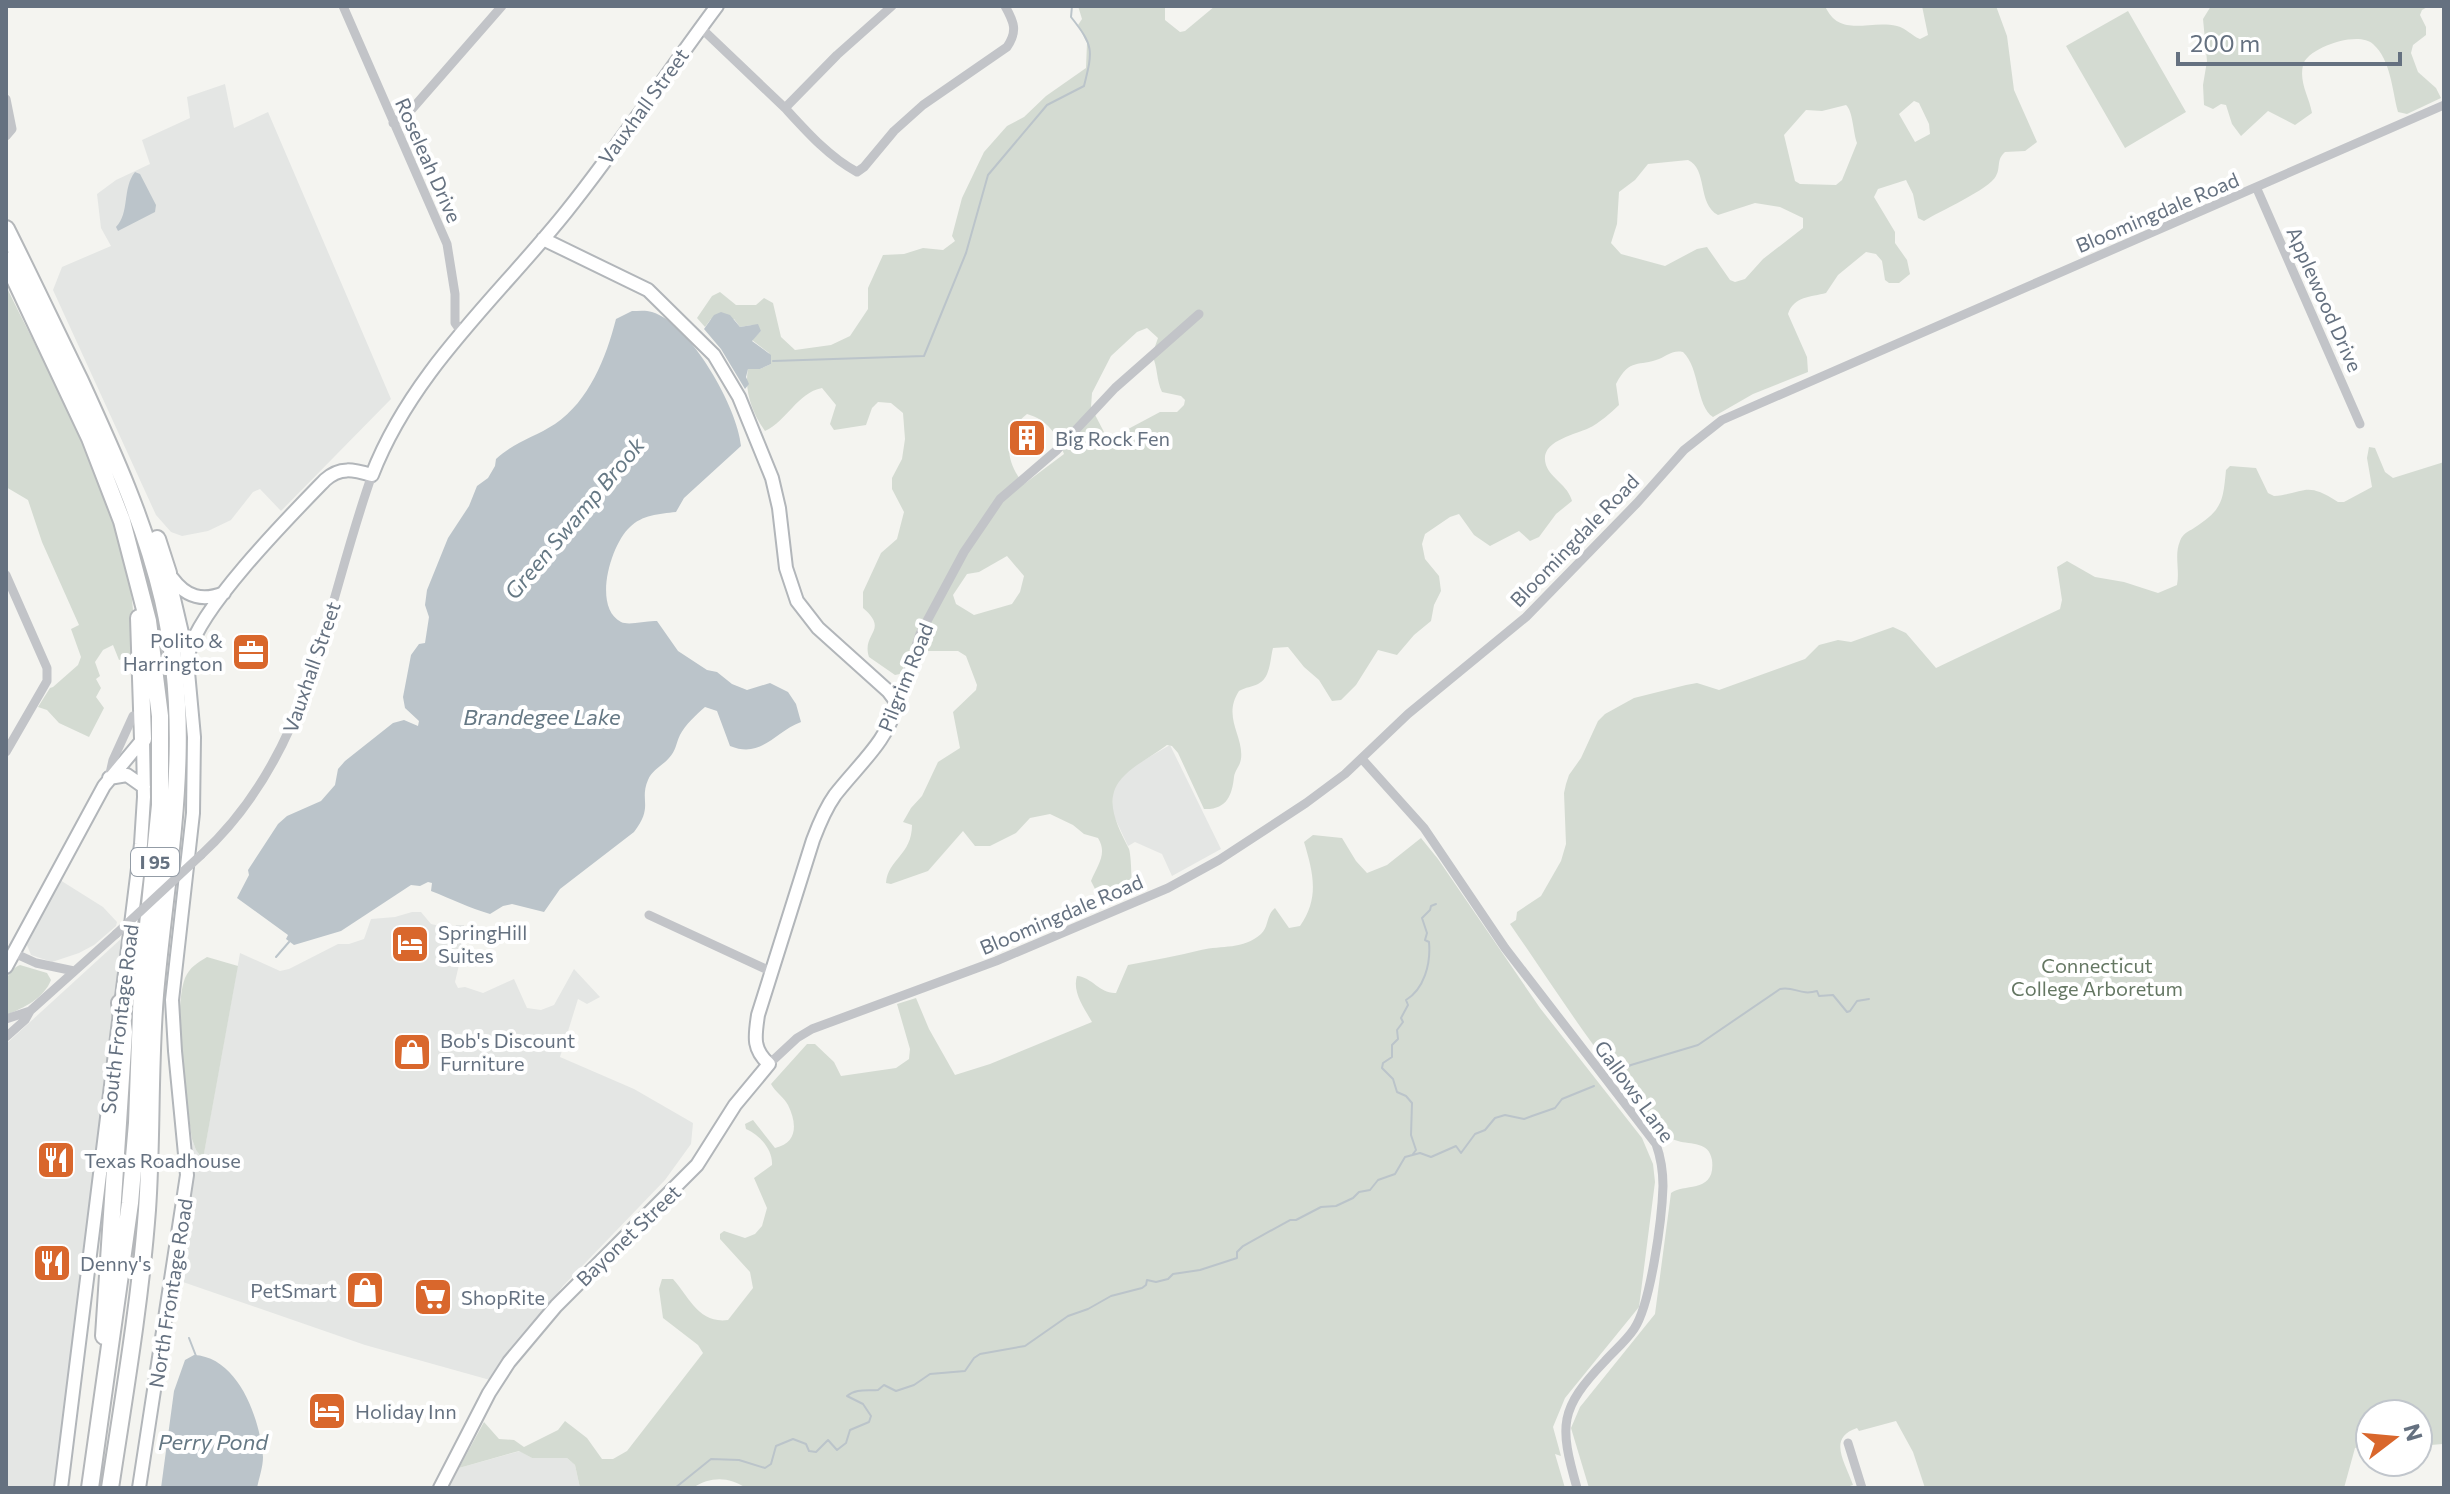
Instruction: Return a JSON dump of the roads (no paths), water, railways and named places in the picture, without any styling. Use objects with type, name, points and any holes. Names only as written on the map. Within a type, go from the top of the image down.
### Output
[{"type":"highway","name":"I 95","points":[[6,229],[125,478],[163,601],[177,687],[179,748],[175,823],[154,1003],[150,1155],[142,1272],[110,1488]]},
{"type":"highway","name":"I 95","points":[[6,260],[101,463],[122,521],[137,572],[156,676],[161,746],[160,805],[143,970],[137,1123],[129,1218],[90,1488]]},
{"type":"highway","points":[[125,478],[148,517],[168,573]]},
{"type":"highway","points":[[137,572],[143,739]]},
{"type":"highway","points":[[99,1429],[96,1395],[103,1342],[124,1032],[120,1003]]},
{"type":"street","name":"Roseleah Drive","points":[[343,6],[447,244],[455,294],[455,323],[462,333]]},
{"type":"street","points":[[393,123],[412,109],[502,6]]},
{"type":"street","name":"Vauxhall Street","points":[[6,1037],[25,1020],[30,1011],[201,855],[253,797],[292,728],[308,687],[372,475],[405,408],[462,333],[567,210],[717,6]]},
{"type":"street","points":[[785,108],[837,55],[892,6]]},
{"type":"street","points":[[701,28],[815,140],[857,172],[894,131],[923,105],[1007,47],[1014,37],[1014,23],[1005,6]]},
{"type":"street","points":[[6,99],[12,129],[6,136]]},
{"type":"street","name":"Bloomingdale Road","points":[[769,1064],[797,1038],[812,1029],[993,963],[1188,878],[1306,803],[1362,759],[1408,714],[1526,617],[1684,450],[1722,420],[1748,406],[2257,189],[2444,105]]},
{"type":"street","name":"Applewood Drive","points":[[2257,189],[2360,424]]},
{"type":"street","points":[[543,239],[648,290],[714,355],[739,397],[772,478],[786,568],[797,601],[818,628],[888,691],[897,703]]},
{"type":"street","name":"Pilgrim Road","points":[[769,1064],[756,1050],[758,1015],[822,816],[893,720],[920,634],[964,552],[1000,499],[1057,450],[1115,388],[1199,314]]},
{"type":"street","points":[[188,659],[194,638],[224,593],[330,475],[344,470],[372,475]]},
{"type":"street","points":[[168,573],[184,591],[193,596],[207,598],[224,593]]},
{"type":"street","name":"North Frontage Road","points":[[139,1488],[187,1175],[172,1000],[194,798],[194,737],[188,659],[168,573]]},
{"type":"street","points":[[6,575],[47,668],[47,681],[6,752]]},
{"type":"street","points":[[6,967],[109,778],[113,760],[133,716]]},
{"type":"street","points":[[109,778],[136,751],[143,739]]},
{"type":"street","name":"South Frontage Road","points":[[61,1488],[141,844],[143,739]]},
{"type":"street","name":"Gallows Lane","points":[[1362,759],[1424,828],[1505,948],[1656,1144],[1661,1157],[1663,1188],[1647,1300],[1633,1332],[1582,1385],[1572,1401],[1565,1422],[1564,1440],[1577,1488]]},
{"type":"street","points":[[109,778],[126,775],[144,787]]},
{"type":"street","points":[[649,915],[770,971]]},
{"type":"street","points":[[14,953],[36,963],[74,971]]},
{"type":"street","points":[[6,1019],[30,1011]]},
{"type":"street","name":"Bayonet Street","points":[[440,1488],[489,1393],[509,1362],[548,1314],[697,1165],[735,1105],[769,1064]]},
{"type":"street","points":[[1848,1443],[1862,1488]]},
{"type":"water","points":[[135,172],[140,174],[156,205],[155,212],[118,231],[116,227],[123,215]]},
{"type":"water","name":"Brandegee Lake","points":[[632,311],[650,311],[667,319],[696,349],[722,390],[741,446],[684,498],[676,512],[645,518],[623,535],[608,575],[606,590],[612,614],[621,622],[657,621],[678,651],[707,670],[717,672],[732,684],[747,690],[770,683],[788,692],[796,704],[801,722],[759,747],[741,749],[730,746],[717,711],[705,707],[682,731],[675,750],[650,777],[646,787],[645,810],[634,832],[560,889],[544,912],[512,904],[490,914],[431,891],[432,883],[428,882],[420,886],[411,885],[341,931],[294,945],[286,939],[288,935],[237,898],[249,875],[248,870],[278,824],[287,816],[321,801],[335,785],[338,769],[345,761],[393,723],[404,720],[418,726],[419,721],[405,708],[403,697],[411,655],[419,644],[425,643],[429,617],[425,605],[427,590],[448,538],[469,506],[477,486],[488,478],[496,459],[555,424],[587,391],[607,349],[616,319]]},
{"type":"water","points":[[721,312],[730,315],[740,327],[758,324],[761,331],[752,341],[771,355],[771,364],[760,369],[748,369],[746,377],[749,384],[745,389],[721,349],[704,329],[714,315]]},
{"type":"water","name":"Perry Pond","points":[[194,1355],[209,1358],[223,1366],[244,1392],[261,1442],[262,1469],[257,1488],[161,1488],[174,1391],[185,1360]]},
{"type":"waterway","name":"Green Swamp Brook","points":[[773,361],[924,356],[966,253],[988,175],[1047,105],[1084,86],[1090,49],[1071,17],[1072,6]]},
{"type":"waterway","points":[[1413,1154],[1416,1150],[1411,1135],[1412,1103],[1397,1092],[1393,1079],[1382,1068],[1383,1063],[1392,1057],[1392,1045],[1398,1039],[1397,1030],[1408,1005],[1406,1000],[1425,975],[1429,942],[1425,940],[1427,933],[1422,918],[1436,904]]},
{"type":"waterway","name":"Green Swamp Brook","points":[[276,957],[289,942]]},
{"type":"waterway","points":[[1611,1074],[1698,1045],[1780,989],[1817,991],[1819,996],[1833,995],[1847,1012],[1857,1001],[1869,999]]},
{"type":"waterway","points":[[675,1488],[711,1459],[739,1460],[765,1468],[771,1464],[776,1446],[793,1439],[806,1444],[809,1451],[816,1452],[828,1440],[837,1450],[846,1443],[850,1430],[869,1422],[871,1416],[863,1404],[847,1396],[851,1393],[878,1390],[884,1385],[896,1391],[914,1385],[930,1374],[965,1371],[980,1354],[1025,1346],[1068,1316],[1111,1296],[1142,1288],[1147,1280],[1156,1282],[1173,1274],[1200,1270],[1237,1258],[1237,1252],[1243,1246],[1290,1220],[1321,1207],[1336,1206],[1359,1192],[1370,1190],[1378,1180],[1395,1174],[1405,1157],[1420,1153],[1431,1157],[1456,1146],[1461,1153],[1475,1134],[1485,1130],[1495,1118],[1505,1115],[1524,1119],[1555,1108],[1562,1099],[1594,1086]]},
{"type":"waterway","name":"Green Swamp Brook","points":[[189,1338],[196,1356]]},
{"type":"place","name":"Big Rock Fen","points":[[1027,438]]},
{"type":"place","name":"Polito & Harrington","points":[[251,652]]},
{"type":"place","name":"SpringHill Suites","points":[[410,944]]},
{"type":"place","name":"Bob's Discount Furniture","points":[[412,1052]]},
{"type":"place","name":"Texas Roadhouse","points":[[56,1160]]},
{"type":"place","name":"Denny's","points":[[52,1263]]},
{"type":"place","name":"PetSmart","points":[[365,1290]]},
{"type":"place","name":"ShopRite","points":[[433,1297]]},
{"type":"place","name":"Holiday Inn","points":[[327,1411]]},
{"type":"park label","name":"Connecticut College Arboretum","points":[[2097,976]]}]
